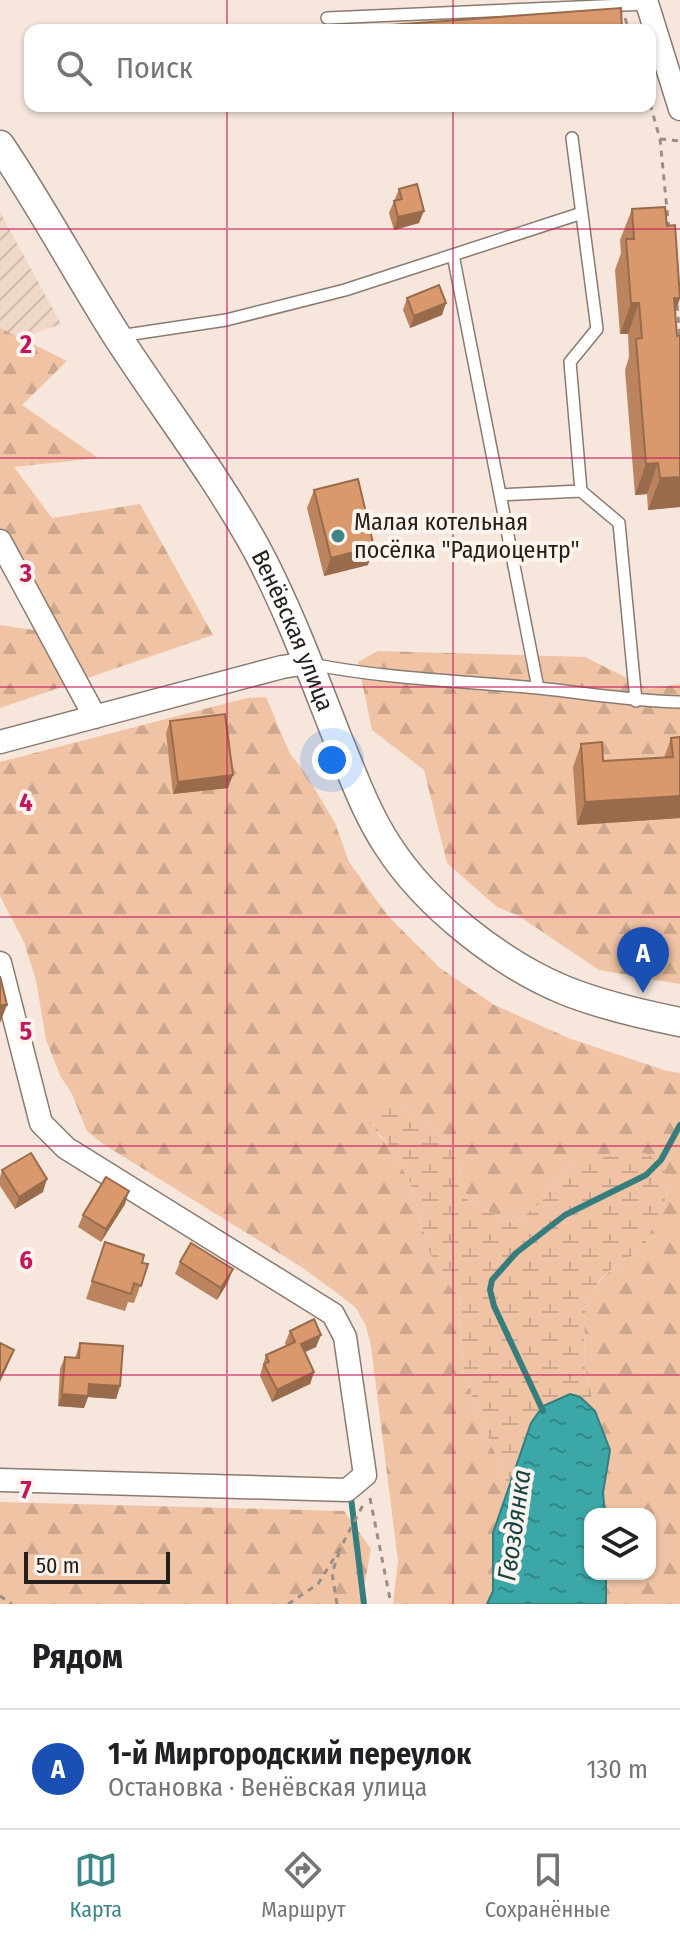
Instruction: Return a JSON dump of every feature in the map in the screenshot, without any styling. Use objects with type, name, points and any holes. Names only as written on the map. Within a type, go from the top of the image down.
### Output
[{"type":"street","points":[[646,2],[653,24]]},
{"type":"street","points":[[656,33],[680,108]]},
{"type":"street","name":"Венёвская улица","points":[[0,128],[17,169]]},
{"type":"street","name":"Венёвская улица","points":[[0,145],[117,336],[223,489],[276,586],[358,788],[387,846],[450,917],[484,943],[560,988],[595,1002],[680,1022]]},
{"type":"street","points":[[0,541],[95,717]]},
{"type":"street","points":[[0,742],[282,667],[308,663]]},
{"type":"street","points":[[0,963],[41,1123],[66,1148],[333,1314],[345,1337],[365,1475],[347,1490],[0,1480]]},
{"type":"lane","points":[[327,18],[646,2]]},
{"type":"lane","points":[[572,138],[597,329],[570,362],[581,491]]},
{"type":"lane","points":[[117,336],[226,320],[345,290],[582,213]]},
{"type":"lane","points":[[453,255],[538,688]]},
{"type":"lane","points":[[500,495],[581,491],[619,523],[636,701]]},
{"type":"lane","points":[[308,663],[393,678],[538,688],[636,701],[680,702]]},
{"type":"path","points":[[652,112],[660,139],[670,234]]},
{"type":"path","points":[[660,139],[680,141]]},
{"type":"path","points":[[676,297],[680,338]]},
{"type":"path","points":[[288,1604],[318,1584],[369,1494],[391,1604]]},
{"type":"path","points":[[337,1604],[332,1573],[341,1547]]},
{"type":"path","points":[[0,1596],[12,1604]]},
{"type":"shaded area","points":[[0,212],[61,324],[0,346]]},
{"type":"green space","points":[[0,328],[67,361],[22,405],[98,458],[14,467],[52,518],[140,504],[213,635],[0,708],[0,625],[41,631],[0,554]]},
{"type":"green space","points":[[378,651],[585,657],[649,689],[680,684],[680,984],[599,970],[519,916],[497,907],[447,863],[424,770],[372,730],[358,662]]},
{"type":"green space","points":[[266,697],[290,754],[304,771],[335,823],[349,862],[388,916],[440,968],[494,1005],[571,1039],[680,1073],[680,1604],[606,1604],[606,1580],[656,1580],[656,1508],[604,1508],[603,1493],[610,1450],[595,1411],[585,1366],[584,1318],[591,1295],[600,1280],[623,1260],[638,1253],[664,1206],[667,1190],[664,1171],[650,1155],[571,1166],[539,1204],[514,1224],[468,1201],[451,1144],[402,1103],[378,1134],[389,1145],[410,1182],[430,1254],[439,1273],[459,1297],[464,1377],[508,1486],[493,1533],[493,1591],[487,1604],[393,1604],[398,1561],[371,1346],[366,1326],[356,1308],[303,1268],[103,1144],[87,1131],[72,1094],[61,1077],[46,1040],[36,980],[24,942],[0,896],[0,762],[247,698]]},
{"type":"green space","points":[[383,1100],[402,1103],[451,1144],[468,1201],[514,1224],[539,1204],[571,1166],[633,1150],[650,1155],[665,1171],[667,1190],[664,1206],[646,1242],[638,1253],[623,1260],[600,1279],[584,1318],[585,1366],[595,1411],[580,1397],[570,1394],[531,1423],[508,1486],[464,1377],[459,1297],[439,1273],[430,1254],[410,1182],[389,1145],[368,1121],[369,1111]]},
{"type":"green space","points":[[0,1502],[344,1511],[371,1549],[361,1604],[0,1604]]},
{"type":"water","points":[[570,1394],[580,1397],[595,1411],[610,1450],[603,1493],[604,1508],[584,1508],[584,1580],[606,1580],[606,1604],[487,1604],[493,1591],[493,1533],[531,1423],[543,1406]]},
{"type":"building","points":[[621,8],[622,24],[403,24]]},
{"type":"building","points":[[417,184],[424,211],[398,217],[394,201],[402,199],[399,189]]},
{"type":"building","points":[[665,207],[667,226],[675,225],[680,298],[674,298],[677,336],[680,335],[680,477],[660,478],[658,463],[646,464],[636,339],[642,338],[639,303],[631,303],[626,239],[634,239],[632,209]]},
{"type":"building","points":[[439,285],[446,303],[414,316],[407,298]]},
{"type":"building","points":[[358,479],[374,547],[331,558],[314,490]]},
{"type":"building","points":[[225,714],[233,775],[178,782],[170,721]]},
{"type":"building","points":[[680,737],[680,796],[585,802],[581,744],[602,742],[603,761],[673,757],[671,738]]},
{"type":"building","points":[[0,976],[7,1005],[0,1005]]},
{"type":"building","points":[[31,1153],[47,1179],[19,1197],[2,1170]]},
{"type":"building","points":[[106,1177],[129,1191],[106,1229],[83,1215]]},
{"type":"building","points":[[105,1242],[144,1255],[142,1263],[148,1264],[141,1286],[134,1283],[131,1294],[92,1281]]},
{"type":"building","points":[[191,1243],[233,1269],[221,1288],[180,1262]]},
{"type":"building","points":[[314,1319],[321,1335],[301,1344],[314,1372],[277,1390],[264,1364],[269,1362],[266,1355],[295,1342],[290,1331]]},
{"type":"building","points":[[0,1343],[14,1350],[0,1378]]},
{"type":"building","points":[[80,1343],[123,1346],[120,1386],[89,1384],[88,1396],[62,1394],[65,1357],[79,1358]]},
{"type":"waterway","name":"Гвоздянка","points":[[543,1411],[494,1306],[490,1290],[492,1280],[516,1253],[565,1215],[646,1175],[661,1160],[680,1125]]},
{"type":"waterway","points":[[351,1498],[364,1604]]},
{"type":"place","name":"Малая котельная посёлка \"Радиоцентр\"","points":[[338,536]]},
{"type":"place","name":"1-й Миргородский переулок","points":[[643,993]]}]
